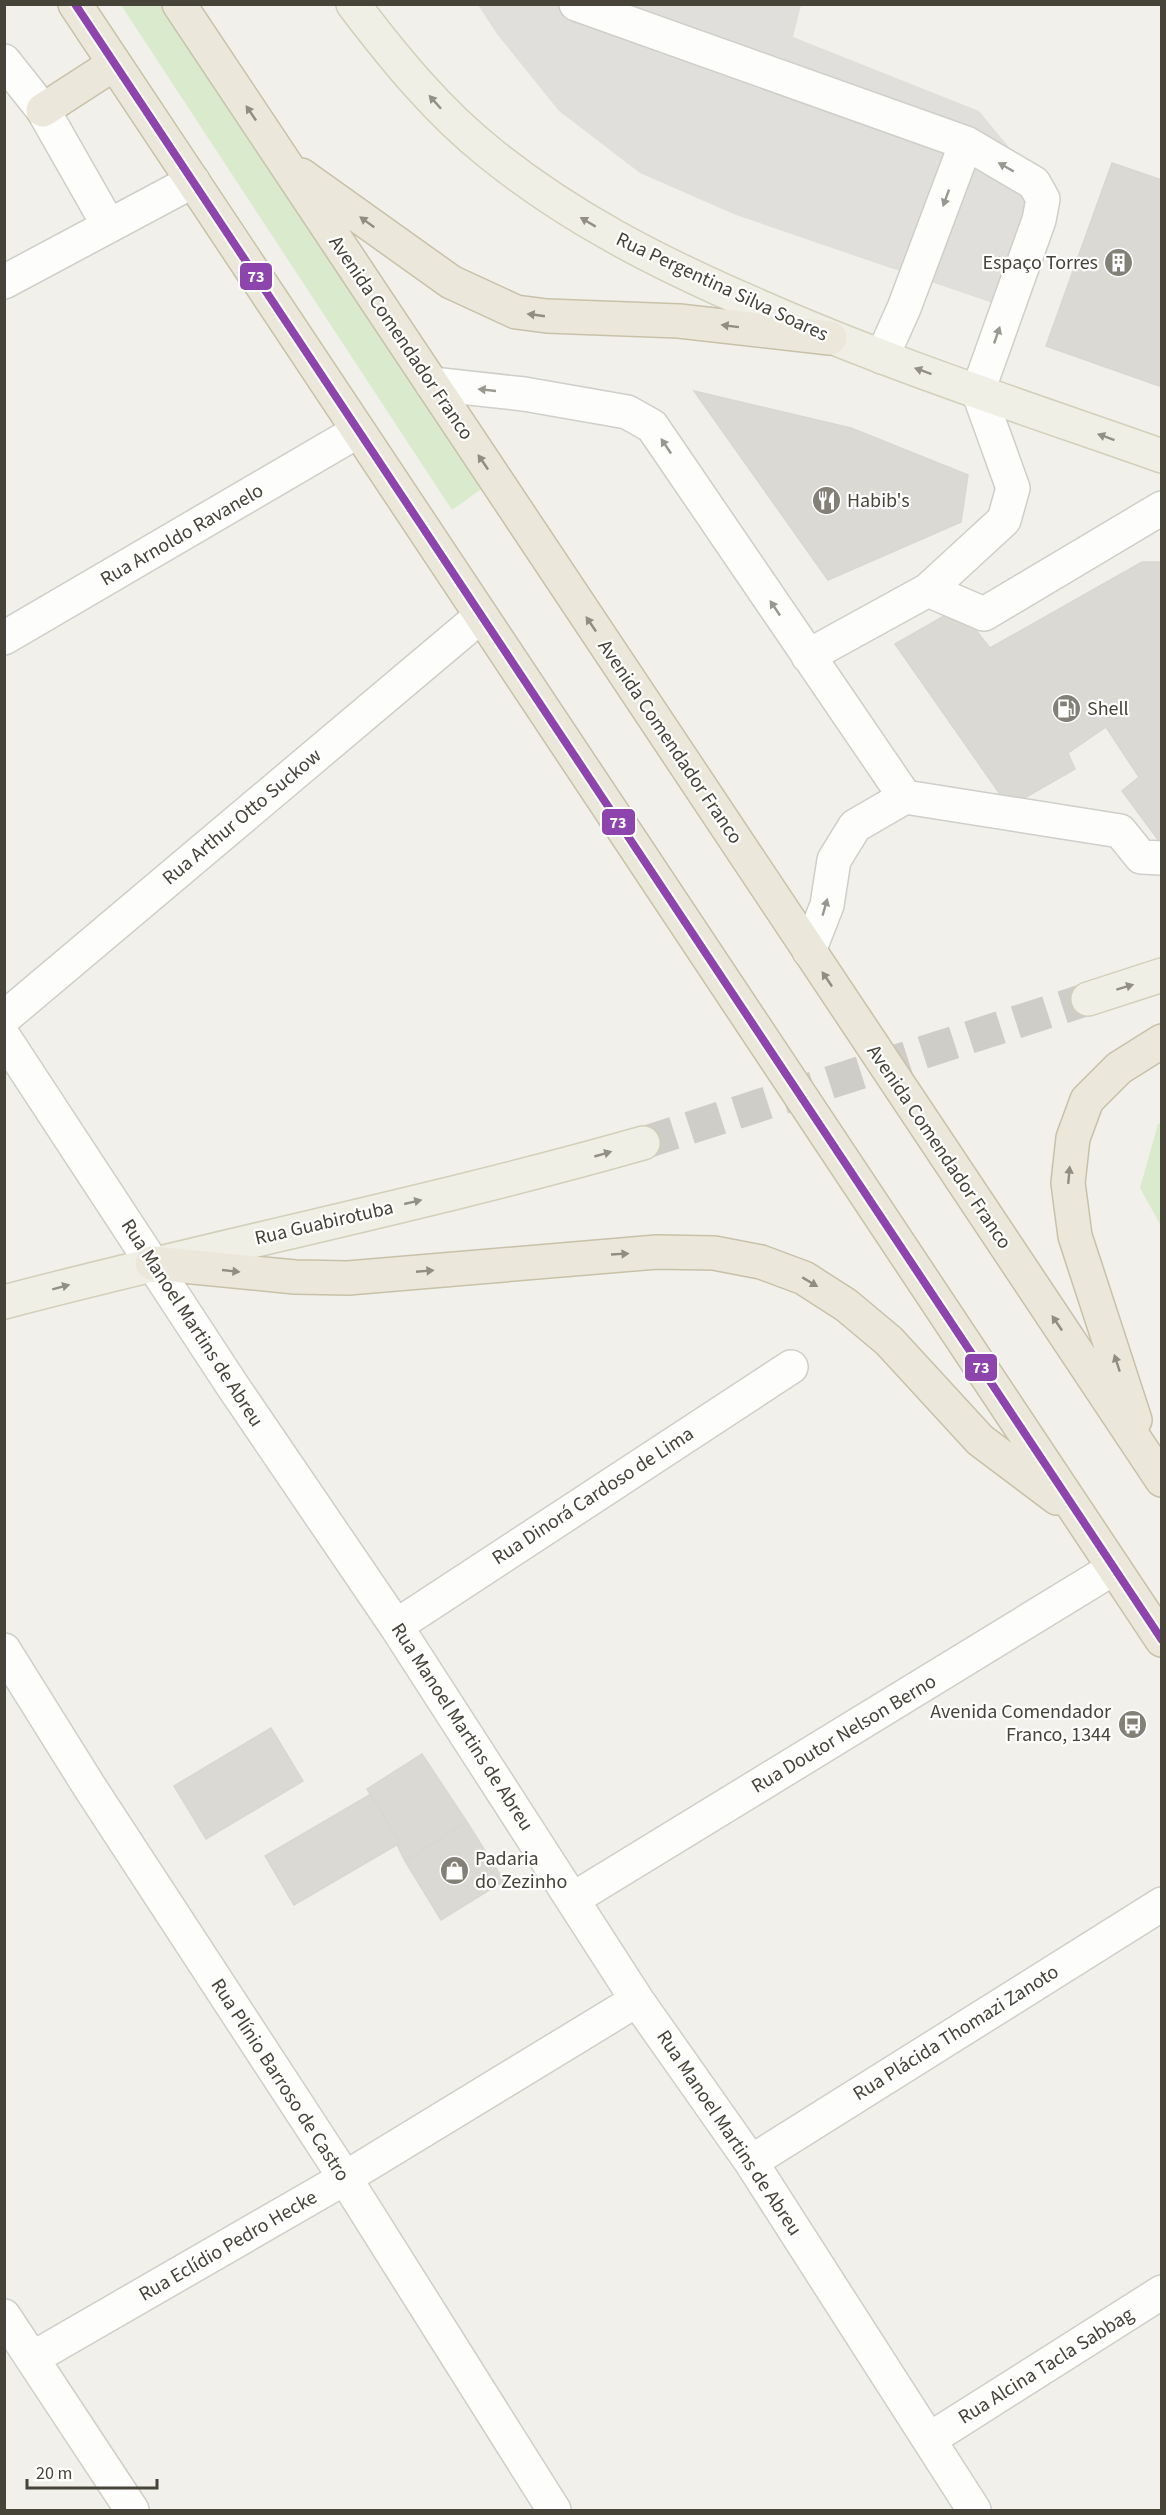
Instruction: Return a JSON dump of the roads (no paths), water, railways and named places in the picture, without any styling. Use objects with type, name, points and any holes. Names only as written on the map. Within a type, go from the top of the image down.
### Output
[{"type":"highway","points":[[75,4],[1161,1640]]},
{"type":"highway","name":"Avenida Comendador Franco","points":[[179,4],[1154,1469]]},
{"type":"highway","points":[[43,110],[114,64]]},
{"type":"highway","points":[[284,162],[451,282],[516,312],[547,316],[678,321],[830,338]]},
{"type":"highway","points":[[1154,1469],[1075,1236],[1068,1183],[1073,1138],[1087,1100],[1119,1068],[1161,1041]]},
{"type":"highway","points":[[152,1263],[295,1277],[348,1278],[657,1252],[714,1253],[761,1262],[804,1278],[846,1305],[889,1341],[980,1440],[1077,1514]]},
{"type":"main road","name":"Rua Pergentina Silva Soares","points":[[353,4],[389,51],[442,110],[489,153],[536,189],[627,245],[665,265],[830,338],[1161,456]]},
{"type":"main road","points":[[1088,999],[1161,975]]},
{"type":"main road","name":"Rua Guabirotuba","points":[[4,1302],[152,1263],[459,1191],[643,1143]]},
{"type":"street","points":[[576,4],[966,143],[1034,183],[1043,199],[1039,220],[978,391],[1013,488],[1004,520],[928,590],[808,656]]},
{"type":"street","points":[[4,61],[43,110],[109,226]]},
{"type":"street","points":[[882,357],[904,308],[966,143]]},
{"type":"street","points":[[4,282],[193,182]]},
{"type":"street","points":[[432,384],[524,394],[627,412],[652,426],[905,797]]},
{"type":"street","name":"Rua Arnoldo Ravanelo","points":[[4,638],[358,431]]},
{"type":"street","points":[[928,590],[984,614],[1161,508]]},
{"type":"street","name":"Rua Arthur Otto Suckow","points":[[4,1018],[481,616]]},
{"type":"street","points":[[809,951],[827,905],[834,860],[855,826],[905,797],[1120,831],[1141,857],[1161,858]]},
{"type":"street","name":"Rua Manoel Martins de Abreu","points":[[4,1037],[152,1263],[396,1626],[637,2000],[751,2162],[974,2511]]},
{"type":"street","name":"Rua Dinorá Cardoso de Lima","points":[[396,1626],[791,1367]]},
{"type":"street","name":"Rua Doutor Nelson Berno","points":[[573,1899],[1114,1568]]},
{"type":"street","name":"Rua Plínio Barroso de Castro","points":[[4,1650],[89,1786],[345,2178],[554,2511]]},
{"type":"street","name":"Rua Plácida Thomazi Zanoto","points":[[751,2162],[1161,1904]]},
{"type":"street","name":"Rua Eclídio Pedro Hecke","points":[[33,2358],[345,2178],[637,2000]]},
{"type":"street","name":"Rua Alcina Tacla Sabbag","points":[[930,2439],[1161,2292]]},
{"type":"street","points":[[4,2316],[132,2511]]},
{"type":"tunnel","points":[[643,1143],[1088,999]]},
{"type":"place","name":"Espaço Torres","points":[[1119,263]]},
{"type":"place","name":"Habib's","points":[[826,501]]},
{"type":"place","name":"Shell","points":[[1066,709]]},
{"type":"place","name":"Avenida Comendador Franco, 1344","points":[[1132,1724]]},
{"type":"place","name":"Padaria do Zezinho","points":[[454,1871]]}]
